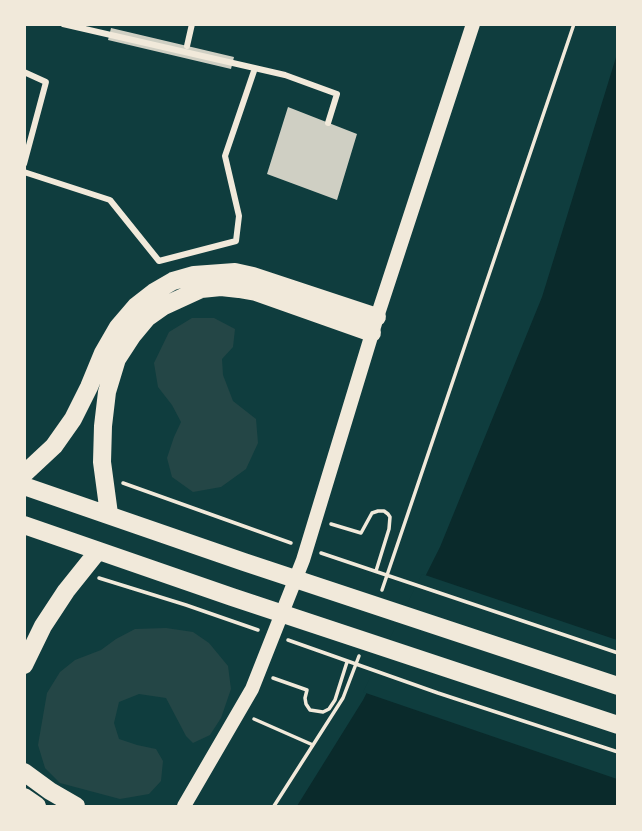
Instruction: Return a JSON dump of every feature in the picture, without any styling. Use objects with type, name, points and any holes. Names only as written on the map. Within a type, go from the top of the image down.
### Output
[{"type":"main road","points":[[184,807],[252,689],[303,560],[472,24]]},
{"type":"main road","points":[[24,474],[54,446],[73,419],[118,327],[136,306],[173,282],[205,274],[244,274],[375,325]]},
{"type":"main road","points":[[109,514],[102,461],[107,392],[117,359],[147,318],[164,306],[201,289],[222,287],[256,292],[375,325]]},
{"type":"main road","points":[[24,486],[618,686]]},
{"type":"main road","points":[[24,525],[618,725]]},
{"type":"main road","points":[[24,666],[43,626],[98,551]]},
{"type":"main road","points":[[24,772],[76,807]]},
{"type":"main road","points":[[24,797],[37,807]]},
{"type":"street","points":[[63,24],[285,75],[337,94],[328,123]]},
{"type":"street","points":[[187,46],[192,24]]},
{"type":"street","points":[[24,172],[110,200],[159,261],[236,241],[239,216],[225,156],[255,68]]},
{"type":"street","points":[[24,72],[46,82],[24,164]]},
{"type":"path","points":[[380,597],[574,24]]},
{"type":"path","points":[[104,476],[302,547]]},
{"type":"path","points":[[315,519],[361,533],[372,513],[384,512],[390,517],[376,571]]},
{"type":"path","points":[[312,550],[618,653]]},
{"type":"path","points":[[80,572],[262,631]]},
{"type":"path","points":[[288,640],[618,752]]},
{"type":"path","points":[[274,807],[343,698],[362,648]]},
{"type":"path","points":[[258,673],[307,690],[305,698],[310,710],[323,712],[329,709],[335,699],[347,662]]},
{"type":"path","points":[[239,712],[313,745]]},
{"type":"shaded area","points":[[617,54],[617,806],[297,806],[363,700],[440,547],[542,297]]},
{"type":"shaded area","points":[[192,318],[214,318],[235,329],[233,347],[222,359],[223,375],[233,401],[256,419],[258,443],[246,469],[221,487],[193,492],[172,477],[167,458],[181,422],[158,387],[154,363],[169,332]]},
{"type":"shaded area","points":[[166,628],[193,632],[209,643],[228,666],[231,689],[221,718],[210,735],[193,743],[186,736],[166,698],[139,694],[119,702],[114,723],[119,739],[156,749],[163,761],[161,781],[149,794],[120,799],[60,783],[45,768],[38,745],[47,693],[60,672],[75,660],[101,650],[135,629]]},
{"type":"pier","points":[[422,574],[617,640],[617,779],[363,692]]},
{"type":"building","points":[[111,28],[234,57],[231,69],[108,40]]},
{"type":"building","points":[[288,107],[357,134],[337,200],[267,174]]}]
